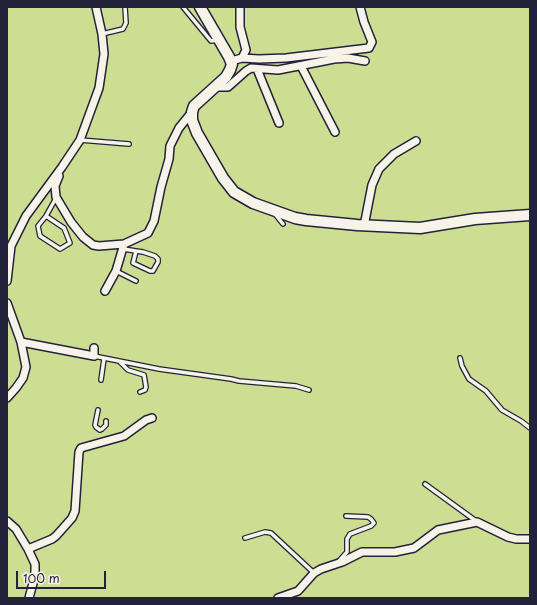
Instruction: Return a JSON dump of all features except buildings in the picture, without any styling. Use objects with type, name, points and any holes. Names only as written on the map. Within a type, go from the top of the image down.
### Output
[{"type":"main road","points":[[200,7],[231,61],[230,70],[226,77],[194,106],[192,120],[197,133],[223,178],[234,192],[253,203],[306,220],[364,226],[420,228],[474,219],[530,215]]},
{"type":"street","points":[[7,281],[11,246],[26,216],[80,140],[99,88],[104,54],[102,34],[96,7]]},
{"type":"street","points":[[240,7],[240,27],[246,50],[242,58]]},
{"type":"street","points":[[231,61],[242,58],[286,58],[369,48],[372,42],[360,7]]},
{"type":"street","points":[[215,87],[228,87],[251,68],[278,70],[334,59],[348,58],[365,61]]},
{"type":"street","points":[[301,66],[335,132]]},
{"type":"street","points":[[257,69],[279,122]]},
{"type":"street","points":[[62,167],[55,186],[56,197],[71,222],[83,237],[93,245],[124,246],[148,233],[152,228],[169,159],[170,146],[179,128],[192,112]]},
{"type":"street","points":[[364,226],[372,185],[379,169],[394,154],[416,141]]},
{"type":"street","points":[[105,291],[116,271],[124,246]]},
{"type":"street","points":[[7,303],[21,342],[26,367],[23,378],[7,398]]},
{"type":"street","points":[[21,342],[94,352]]},
{"type":"street","points":[[28,549],[52,539],[61,532],[72,518],[75,511],[79,452],[81,448],[124,436],[146,420],[152,418]]},
{"type":"street","points":[[7,522],[16,529],[35,564],[36,571],[29,598]]},
{"type":"street","points":[[278,598],[298,591],[314,573],[362,552],[395,552],[414,548],[438,530],[477,522],[508,537],[516,539],[530,539]]},
{"type":"lane","points":[[102,34],[123,29],[126,23],[125,7]]},
{"type":"lane","points":[[183,7],[212,41],[214,42],[219,40]]},
{"type":"lane","points":[[80,140],[128,144]]},
{"type":"lane","points":[[46,216],[64,228],[70,243],[60,249],[40,236],[38,226],[46,216],[56,197]]},
{"type":"lane","points":[[273,210],[283,224]]},
{"type":"lane","points":[[124,246],[158,258],[156,268],[153,271],[150,271],[133,263],[136,251]]},
{"type":"lane","points":[[116,271],[136,281]]},
{"type":"lane","points":[[94,352],[104,359],[159,369],[239,381],[296,386],[309,390]]},
{"type":"lane","points":[[460,358],[468,379],[486,391],[502,410],[530,428]]},
{"type":"lane","points":[[101,380],[104,359]]},
{"type":"lane","points":[[119,361],[128,370],[144,375],[146,387],[140,392]]},
{"type":"lane","points":[[98,410],[95,425],[96,427],[100,430],[102,429],[106,425],[106,421]]},
{"type":"lane","points":[[425,484],[477,522]]},
{"type":"lane","points":[[336,564],[347,552],[347,539],[350,534],[372,526],[374,523],[372,519],[368,517],[346,516]]},
{"type":"lane","points":[[245,538],[265,532],[271,533],[314,573]]},
{"type":"green space","points":[[7,7],[530,7],[530,598],[7,598]]}]
